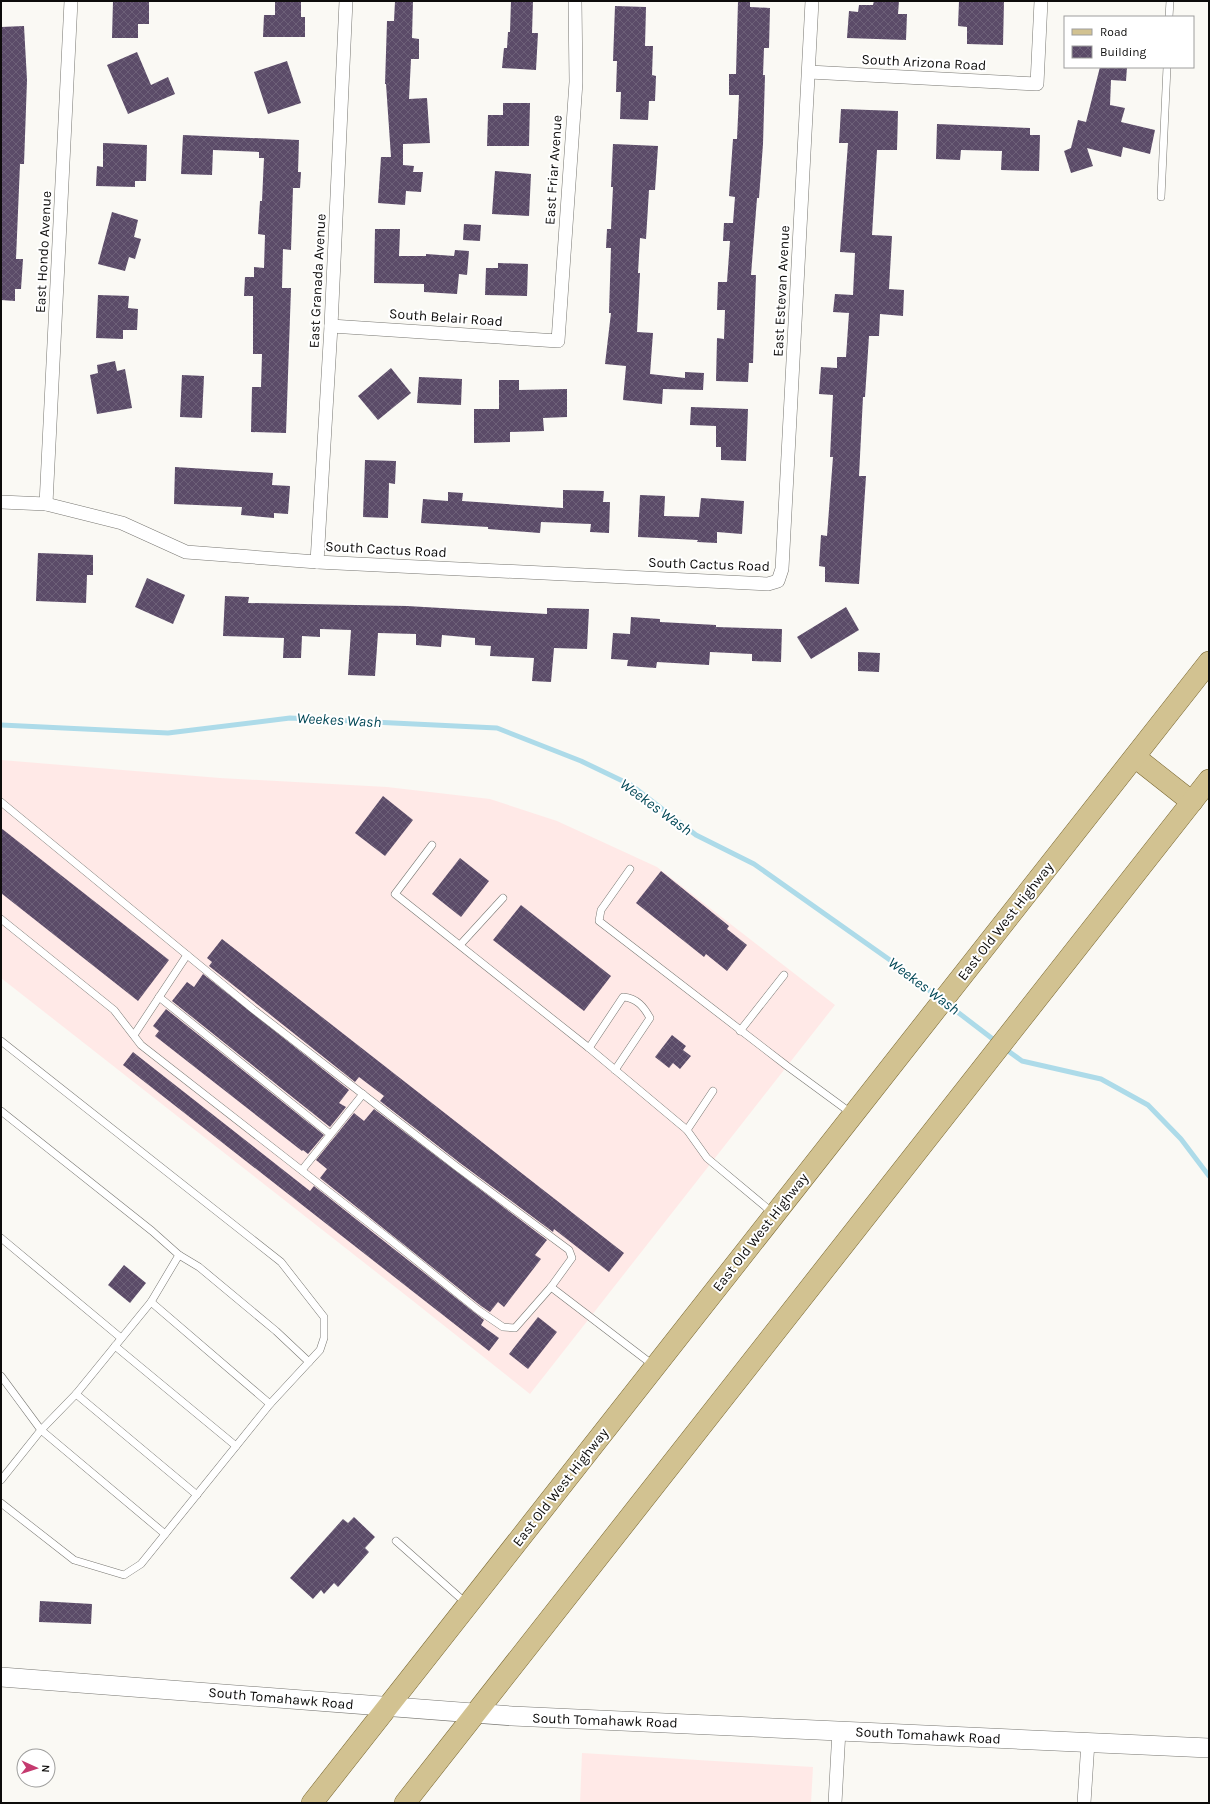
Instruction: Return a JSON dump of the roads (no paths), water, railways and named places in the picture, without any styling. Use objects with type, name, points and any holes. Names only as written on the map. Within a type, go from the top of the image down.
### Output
[{"type":"main road","name":"East Old West Highway","points":[[312,1803],[1209,662]]},
{"type":"main road","points":[[1135,757],[1192,802]]},
{"type":"main road","points":[[405,1803],[1209,780]]},
{"type":"main road","name":"South Tomahawk Road","points":[[1,1677],[475,1714],[1209,1748]]},
{"type":"street","name":"East Hondo Avenue","points":[[46,504],[71,1]]},
{"type":"street","name":"East Granada Avenue","points":[[317,562],[332,326],[346,1]]},
{"type":"street","name":"East Friar Avenue","points":[[558,341],[576,82],[575,1]]},
{"type":"street","name":"East Estevan Avenue","points":[[778,581],[782,569],[812,1]]},
{"type":"street","name":"South Arizona Road","points":[[809,72],[1037,84],[1041,1]]},
{"type":"street","name":"South Belair Road","points":[[332,326],[558,341]]},
{"type":"street","name":"South Cactus Road","points":[[1,502],[46,504],[122,523],[186,552],[317,562],[768,584],[778,581]]},
{"type":"street","points":[[835,1803],[839,1730]]},
{"type":"street","points":[[1084,1803],[1088,1742]]},
{"type":"lane","points":[[1169,16],[1170,1]]},
{"type":"lane","points":[[1161,197],[1167,68]]},
{"type":"lane","points":[[1,802],[254,1010],[569,1250],[572,1258],[551,1287],[516,1328],[502,1327],[478,1310],[302,1170],[141,1045],[114,1010],[1,919]]},
{"type":"lane","points":[[432,845],[395,894],[588,1048],[687,1130],[707,1158],[774,1214]]},
{"type":"lane","points":[[630,869],[601,910],[599,921],[740,1031],[853,1114]]},
{"type":"lane","points":[[460,945],[503,898]]},
{"type":"lane","points":[[134,1035],[186,955]]},
{"type":"lane","points":[[740,1031],[784,975]]},
{"type":"lane","points":[[159,997],[330,1134]]},
{"type":"lane","points":[[588,1048],[623,997],[632,998],[644,1007],[650,1018],[615,1070]]},
{"type":"lane","points":[[1,1041],[281,1262],[324,1317],[324,1338],[320,1350],[270,1404],[141,1564],[124,1575],[74,1560],[1,1503]]},
{"type":"lane","points":[[687,1130],[713,1091]]},
{"type":"lane","points":[[302,1170],[363,1094]]},
{"type":"lane","points":[[1,1111],[152,1231],[179,1255],[200,1267],[276,1331],[309,1362]]},
{"type":"lane","points":[[1,1238],[121,1338]]},
{"type":"lane","points":[[1,1480],[41,1430],[76,1394],[151,1302],[179,1255]]},
{"type":"lane","points":[[551,1287],[655,1366]]},
{"type":"lane","points":[[151,1302],[270,1404]]},
{"type":"lane","points":[[115,1346],[236,1446]]},
{"type":"lane","points":[[1,1376],[41,1430],[165,1534]]},
{"type":"lane","points":[[76,1394],[197,1495]]},
{"type":"lane","points":[[396,1541],[468,1604]]},
{"type":"waterway","name":"Weekes Wash","points":[[1,725],[168,733],[290,718],[497,728],[581,761],[631,785],[696,835],[754,864],[897,965],[939,998]]},
{"type":"waterway","name":"Weekes Wash","points":[[947,1004],[998,1043]]},
{"type":"waterway","name":"Weekes Wash","points":[[1004,1048],[1022,1061],[1101,1079],[1148,1105],[1181,1139],[1209,1176]]}]
